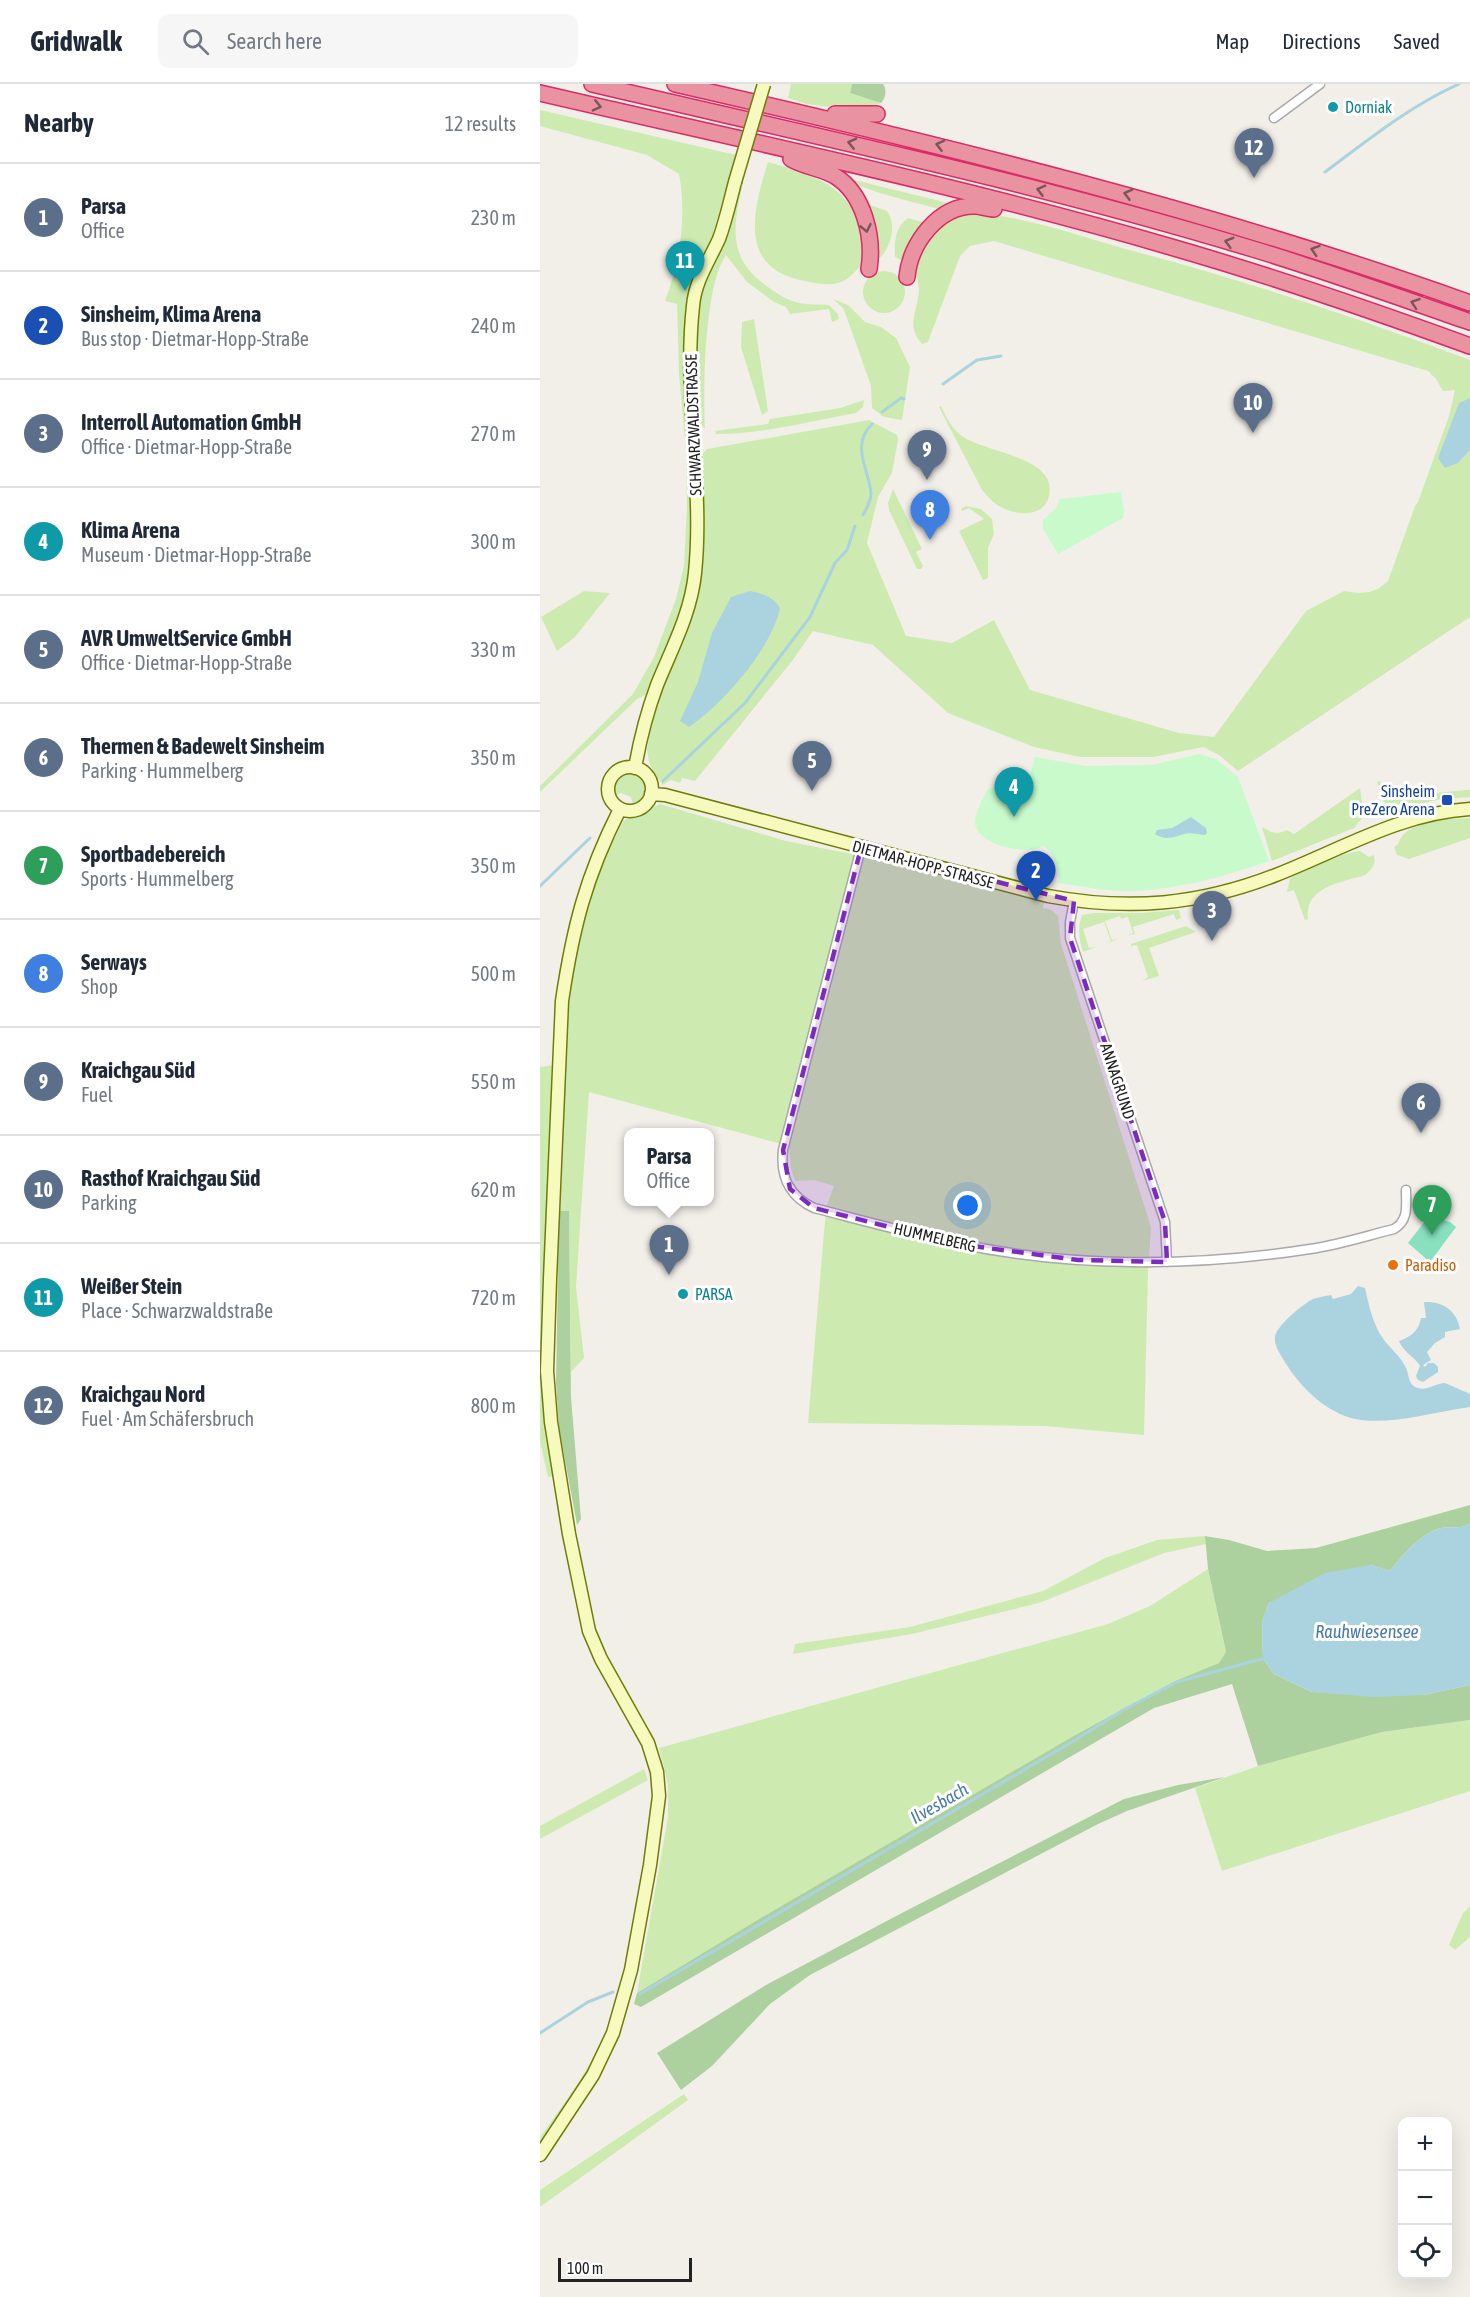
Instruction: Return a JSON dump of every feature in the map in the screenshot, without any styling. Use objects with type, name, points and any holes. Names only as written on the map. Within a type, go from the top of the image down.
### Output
[{"type":"highway","points":[[592,84],[895,153],[1068,197],[1255,249],[1470,322]]},
{"type":"highway","points":[[675,84],[1011,163],[1148,200],[1359,264],[1470,302]]},
{"type":"highway","points":[[540,93],[1038,211],[1236,266],[1470,346]]},
{"type":"highway","points":[[796,112],[877,114]]},
{"type":"highway","points":[[764,145],[798,163],[835,176],[850,189],[859,204],[867,230],[869,269]]},
{"type":"highway","points":[[907,277],[913,255],[924,236],[940,217],[947,213],[975,206],[1038,211]]},
{"type":"highway","points":[[1343,249],[1436,283],[1470,302]]},
{"type":"main road","name":"SCHWARZWALDSTRASSE","points":[[635,768],[644,723],[684,621],[692,591],[696,530],[691,400],[693,305],[700,276],[723,226],[764,84]]},
{"type":"main road","points":[[635,768],[648,778],[651,794],[646,804],[639,809],[628,811],[620,809],[609,798],[609,782],[619,770],[635,768]]},
{"type":"main road","name":"DIETMAR-HOPP-STRASSE","points":[[651,794],[665,795],[1048,896],[1074,901],[1134,905],[1207,897],[1277,875],[1407,821],[1442,812],[1470,809]]},
{"type":"main road","points":[[540,2155],[593,2075],[613,2033],[631,1970],[659,1810],[659,1783],[654,1760],[640,1728],[601,1659],[589,1631],[569,1534],[548,1395],[550,1279],[562,1001],[579,908],[591,873],[620,809]]},
{"type":"street","points":[[1274,118],[1320,84]]},
{"type":"street","name":"HUMMELBERG","points":[[861,848],[783,1149],[782,1167],[790,1189],[802,1203],[957,1244],[1078,1260],[1167,1262],[1311,1249],[1394,1229],[1404,1221],[1406,1190]]},
{"type":"street","name":"ANNAGRUND","points":[[1074,901],[1070,938],[1165,1222],[1167,1262]]},
{"type":"highlighted area","points":[[861,848],[1074,901],[1070,938],[1165,1222],[1167,1262],[1078,1260],[957,1244],[814,1208],[790,1189],[783,1150]]},
{"type":"green space","points":[[791,84],[852,84],[850,93],[881,103],[864,109],[807,104],[788,98]]},
{"type":"green space","points":[[852,84],[883,84],[884,99],[881,103],[850,93]]},
{"type":"green space","points":[[540,110],[736,155],[712,237],[690,289],[688,304],[693,555],[686,603],[651,692],[637,699],[540,792],[540,786],[633,694],[654,657],[676,599],[684,566],[687,507],[677,304],[665,301],[675,271],[681,239],[682,206],[679,174],[647,155],[540,126]]},
{"type":"green space","points":[[768,162],[817,178],[842,196],[851,208],[859,223],[865,255],[860,266],[848,278],[836,284],[805,281],[783,274],[768,264],[759,251],[755,235],[755,218]]},
{"type":"green space","points":[[846,178],[952,204],[941,209],[935,208],[862,187]]},
{"type":"green space","points":[[739,186],[742,188],[736,217],[737,243],[746,266],[755,277],[781,296],[801,303],[829,305],[838,314],[839,319],[832,322],[829,309],[790,314],[786,307],[774,302],[747,282],[726,255],[713,290],[709,313],[704,389],[705,429],[697,420],[694,360],[697,305]]},
{"type":"green space","points":[[867,204],[887,211],[892,222],[890,242],[880,258],[877,258],[865,206]]},
{"type":"green space","points":[[985,214],[1037,224],[1254,286],[1470,360],[1470,398],[1459,404],[1458,463],[1470,450],[1470,617],[1238,771],[1219,755],[1203,747],[1153,757],[1080,757],[1034,747],[948,713],[873,645],[813,631],[792,661],[695,781],[682,778],[680,783],[671,780],[663,785],[653,772],[647,750],[653,712],[700,574],[703,528],[700,456],[707,449],[869,420],[897,435],[892,473],[878,497],[867,543],[906,636],[952,643],[994,620],[1030,690],[1179,733],[1214,737],[1306,611],[1344,591],[1369,592],[1378,589],[1388,581],[1449,416],[1455,390],[1443,391],[1428,371],[994,241],[970,246],[960,256],[928,342],[922,344],[914,331],[913,324],[919,291],[915,266],[917,256],[944,222],[958,216]]},
{"type":"green space","points":[[908,218],[926,223],[905,262],[895,257],[895,246],[898,230]]},
{"type":"green space","points":[[884,271],[899,277],[905,292],[899,307],[884,313],[869,307],[863,292],[869,277]]},
{"type":"green space","points":[[833,299],[848,305],[865,322],[881,327],[896,338],[910,367],[902,420],[884,417],[872,408],[871,386],[847,318],[843,308]]},
{"type":"green space","points":[[754,319],[768,411],[762,415],[741,347],[742,322]]},
{"type":"green space","points":[[864,400],[863,407],[856,413],[751,432],[716,434],[715,431],[768,424],[770,419],[840,408]]},
{"type":"green space","points":[[941,406],[952,426],[962,436],[1032,464],[1043,472],[1049,483],[1049,496],[1042,508],[1030,513],[1009,511],[989,498],[982,490],[939,407]]},
{"type":"green space","points":[[893,489],[922,549],[916,552],[923,566],[921,569],[917,569],[889,510],[888,503]]},
{"type":"green space","points":[[1121,492],[1123,518],[1058,554],[1043,529],[1043,520],[1056,508],[1060,499]]},
{"type":"green space","points":[[966,506],[981,509],[992,519],[994,534],[988,548],[988,578],[983,580],[959,531],[984,519],[969,508],[962,511],[961,509]]},
{"type":"green space","points":[[584,591],[610,593],[575,637],[557,651],[541,617]]},
{"type":"green space","points":[[1199,754],[1216,759],[1238,777],[1269,861],[1217,877],[1164,888],[1128,891],[1093,888],[1058,883],[1056,862],[1043,846],[1026,850],[993,843],[978,831],[975,823],[988,789],[1006,784],[1026,790],[1035,757],[1086,766],[1152,765]]},
{"type":"green space","points":[[628,771],[640,775],[646,786],[643,798],[633,805],[631,797],[621,793],[614,796],[613,792],[615,780],[620,774]]},
{"type":"green space","points":[[1380,781],[1386,794],[1391,790],[1394,796],[1402,800],[1466,790],[1470,790],[1470,797],[1441,799],[1393,810],[1384,802],[1377,782]]},
{"type":"green space","points":[[1360,788],[1364,816],[1354,828],[1272,861],[1262,827],[1274,833],[1287,830],[1294,834]]},
{"type":"green space","points":[[660,804],[786,841],[882,860],[1044,902],[1043,908],[1050,909],[1058,916],[1061,944],[1151,1227],[1144,1435],[1044,1426],[808,1423],[824,1232],[827,1205],[834,1186],[814,1180],[795,1181],[791,1169],[789,1146],[589,1092],[576,1287],[584,1358],[571,1372],[569,1212],[559,1211],[560,1126],[572,967],[582,914],[604,859],[624,820]]},
{"type":"green space","points":[[1470,818],[1470,838],[1409,859],[1397,855],[1394,847],[1402,836],[1418,825]]},
{"type":"green space","points":[[1360,851],[1369,857],[1374,855],[1374,864],[1371,869],[1365,875],[1335,884],[1318,893],[1308,908],[1308,919],[1305,920],[1294,890],[1287,892],[1290,879],[1324,862]]},
{"type":"green space","points":[[1179,910],[1181,918],[1176,920],[1174,914],[1133,927],[1135,934],[1127,936],[1133,933],[1128,917],[1121,919],[1120,916],[1105,921],[1112,940],[1118,939],[1105,944],[1111,941],[1104,922],[1083,929],[1089,948],[1096,947],[1083,952],[1079,934],[1082,915]]},
{"type":"green space","points":[[1186,926],[1196,932],[1149,948],[1159,976],[1142,981],[1148,977],[1137,945],[1131,946],[1131,944]]},
{"type":"green space","points":[[554,1065],[547,1191],[543,1381],[555,1476],[548,1477],[540,1441],[540,1067]]},
{"type":"green space","points":[[559,1211],[569,1211],[571,1397],[581,1519],[577,1525],[559,1427],[556,1384]]},
{"type":"green space","points":[[1429,1216],[1450,1222],[1456,1227],[1430,1262],[1408,1243]]},
{"type":"green space","points":[[1470,1505],[1470,1523],[1460,1527],[1442,1528],[1427,1534],[1406,1552],[1390,1571],[1371,1565],[1269,1603],[1262,1621],[1263,1659],[1274,1674],[1312,1692],[1423,1695],[1470,1685],[1470,1720],[1382,1732],[1258,1766],[1232,1684],[1154,1708],[641,2007],[634,2004],[637,1993],[759,1919],[1077,1734],[1175,1681],[1219,1663],[1226,1652],[1208,1569],[1205,1536],[1267,1551],[1316,1548]]},
{"type":"green space","points":[[1205,1536],[1206,1544],[1164,1553],[1039,1603],[912,1634],[793,1654],[795,1644],[910,1627],[1043,1591],[1105,1558],[1157,1540]]},
{"type":"green space","points":[[1208,1569],[1226,1652],[1220,1663],[1175,1681],[1077,1734],[759,1919],[637,1993],[668,1817],[668,1784],[659,1748],[1108,1624],[1150,1606]]},
{"type":"green space","points":[[1470,1720],[1470,1791],[1222,1871],[1195,1788],[1258,1766],[1382,1732]]},
{"type":"green space","points":[[644,1769],[648,1780],[540,1839],[540,1826]]},
{"type":"green space","points":[[1225,1777],[1127,1811],[1098,1824],[810,1975],[770,2004],[712,2066],[681,2090],[657,2053],[766,1985],[1124,1799],[1178,1785]]},
{"type":"green space","points":[[1470,1906],[1470,1937],[1455,1950],[1449,1945],[1463,1913]]},
{"type":"green space","points":[[614,2000],[618,2000],[596,2064],[540,2148],[540,2138],[595,2055],[610,2019]]},
{"type":"green space","points":[[684,2094],[688,2100],[540,2207],[540,2190]]},
{"type":"water","points":[[1470,398],[1470,450],[1458,463],[1445,468],[1438,458],[1459,403]]},
{"type":"water","points":[[750,591],[767,596],[777,604],[780,608],[775,624],[757,657],[731,690],[689,727],[680,721],[698,682],[712,633],[731,597]]},
{"type":"water","points":[[1191,817],[1206,828],[1205,835],[1187,833],[1166,838],[1155,834],[1157,830],[1172,828]]},
{"type":"water","points":[[1358,1286],[1365,1288],[1377,1328],[1403,1362],[1414,1387],[1421,1389],[1445,1383],[1470,1394],[1470,1407],[1395,1420],[1365,1420],[1340,1414],[1320,1402],[1303,1386],[1278,1351],[1275,1340],[1277,1332],[1291,1316],[1313,1299],[1331,1295],[1333,1299],[1351,1294]]},
{"type":"water","points":[[1424,1302],[1437,1303],[1448,1308],[1456,1317],[1460,1329],[1445,1332],[1445,1337],[1427,1352],[1431,1360],[1423,1365],[1425,1367],[1428,1363],[1434,1363],[1438,1367],[1438,1372],[1423,1382],[1416,1376],[1420,1366],[1399,1341],[1413,1333],[1421,1318],[1426,1318]]},
{"type":"water","name":"Rauhwiesensee","points":[[1470,1523],[1470,1685],[1423,1695],[1373,1697],[1312,1692],[1274,1674],[1263,1659],[1262,1621],[1269,1603],[1325,1573],[1371,1565],[1390,1571],[1406,1552],[1427,1534],[1442,1528],[1460,1527]]},
{"type":"waterway","points":[[1325,172],[1406,113],[1459,84]]},
{"type":"waterway","points":[[943,384],[977,360],[1001,356]]},
{"type":"waterway","points":[[882,412],[901,398],[904,399]]},
{"type":"waterway","points":[[863,515],[870,502],[871,493],[861,449],[862,441],[872,424]]},
{"type":"waterway","points":[[663,781],[745,703],[810,617],[835,563],[847,550],[855,526]]},
{"type":"waterway","points":[[540,886],[590,838]]},
{"type":"waterway","name":"Ilvesbach","points":[[640,1994],[1123,1710],[1177,1682],[1265,1658]]},
{"type":"waterway","name":"Ilvesbach","points":[[540,2033],[588,2002],[613,1992]]},
{"type":"place","name":"Dorniak","points":[[1333,107]]},
{"type":"place","name":"Kraichgau Nord","points":[[1254,178]]},
{"type":"place","name":"Weißer Stein","points":[[685,291]]},
{"type":"place","name":"Rasthof Kraichgau Süd","points":[[1253,433]]},
{"type":"place","name":"Kraichgau Süd","points":[[927,480]]},
{"type":"place","name":"Serways","points":[[930,540]]},
{"type":"place","name":"AVR UmweltService GmbH","points":[[812,791]]},
{"type":"place","name":"Sinsheim PreZero Arena","points":[[1447,800]]},
{"type":"place","name":"Klima Arena","points":[[1014,817]]},
{"type":"place","name":"Sinsheim, Klima Arena","points":[[1036,901]]},
{"type":"place","name":"Interroll Automation GmbH","points":[[1212,941]]},
{"type":"place","name":"Thermen & Badewelt Sinsheim","points":[[1421,1133]]},
{"type":"place","name":"Sportbadebereich","points":[[1432,1235]]},
{"type":"place","name":"Paradiso","points":[[1393,1265]]},
{"type":"place","name":"Parsa","points":[[669,1275]]},
{"type":"place","name":"PARSA","points":[[683,1294]]}]
